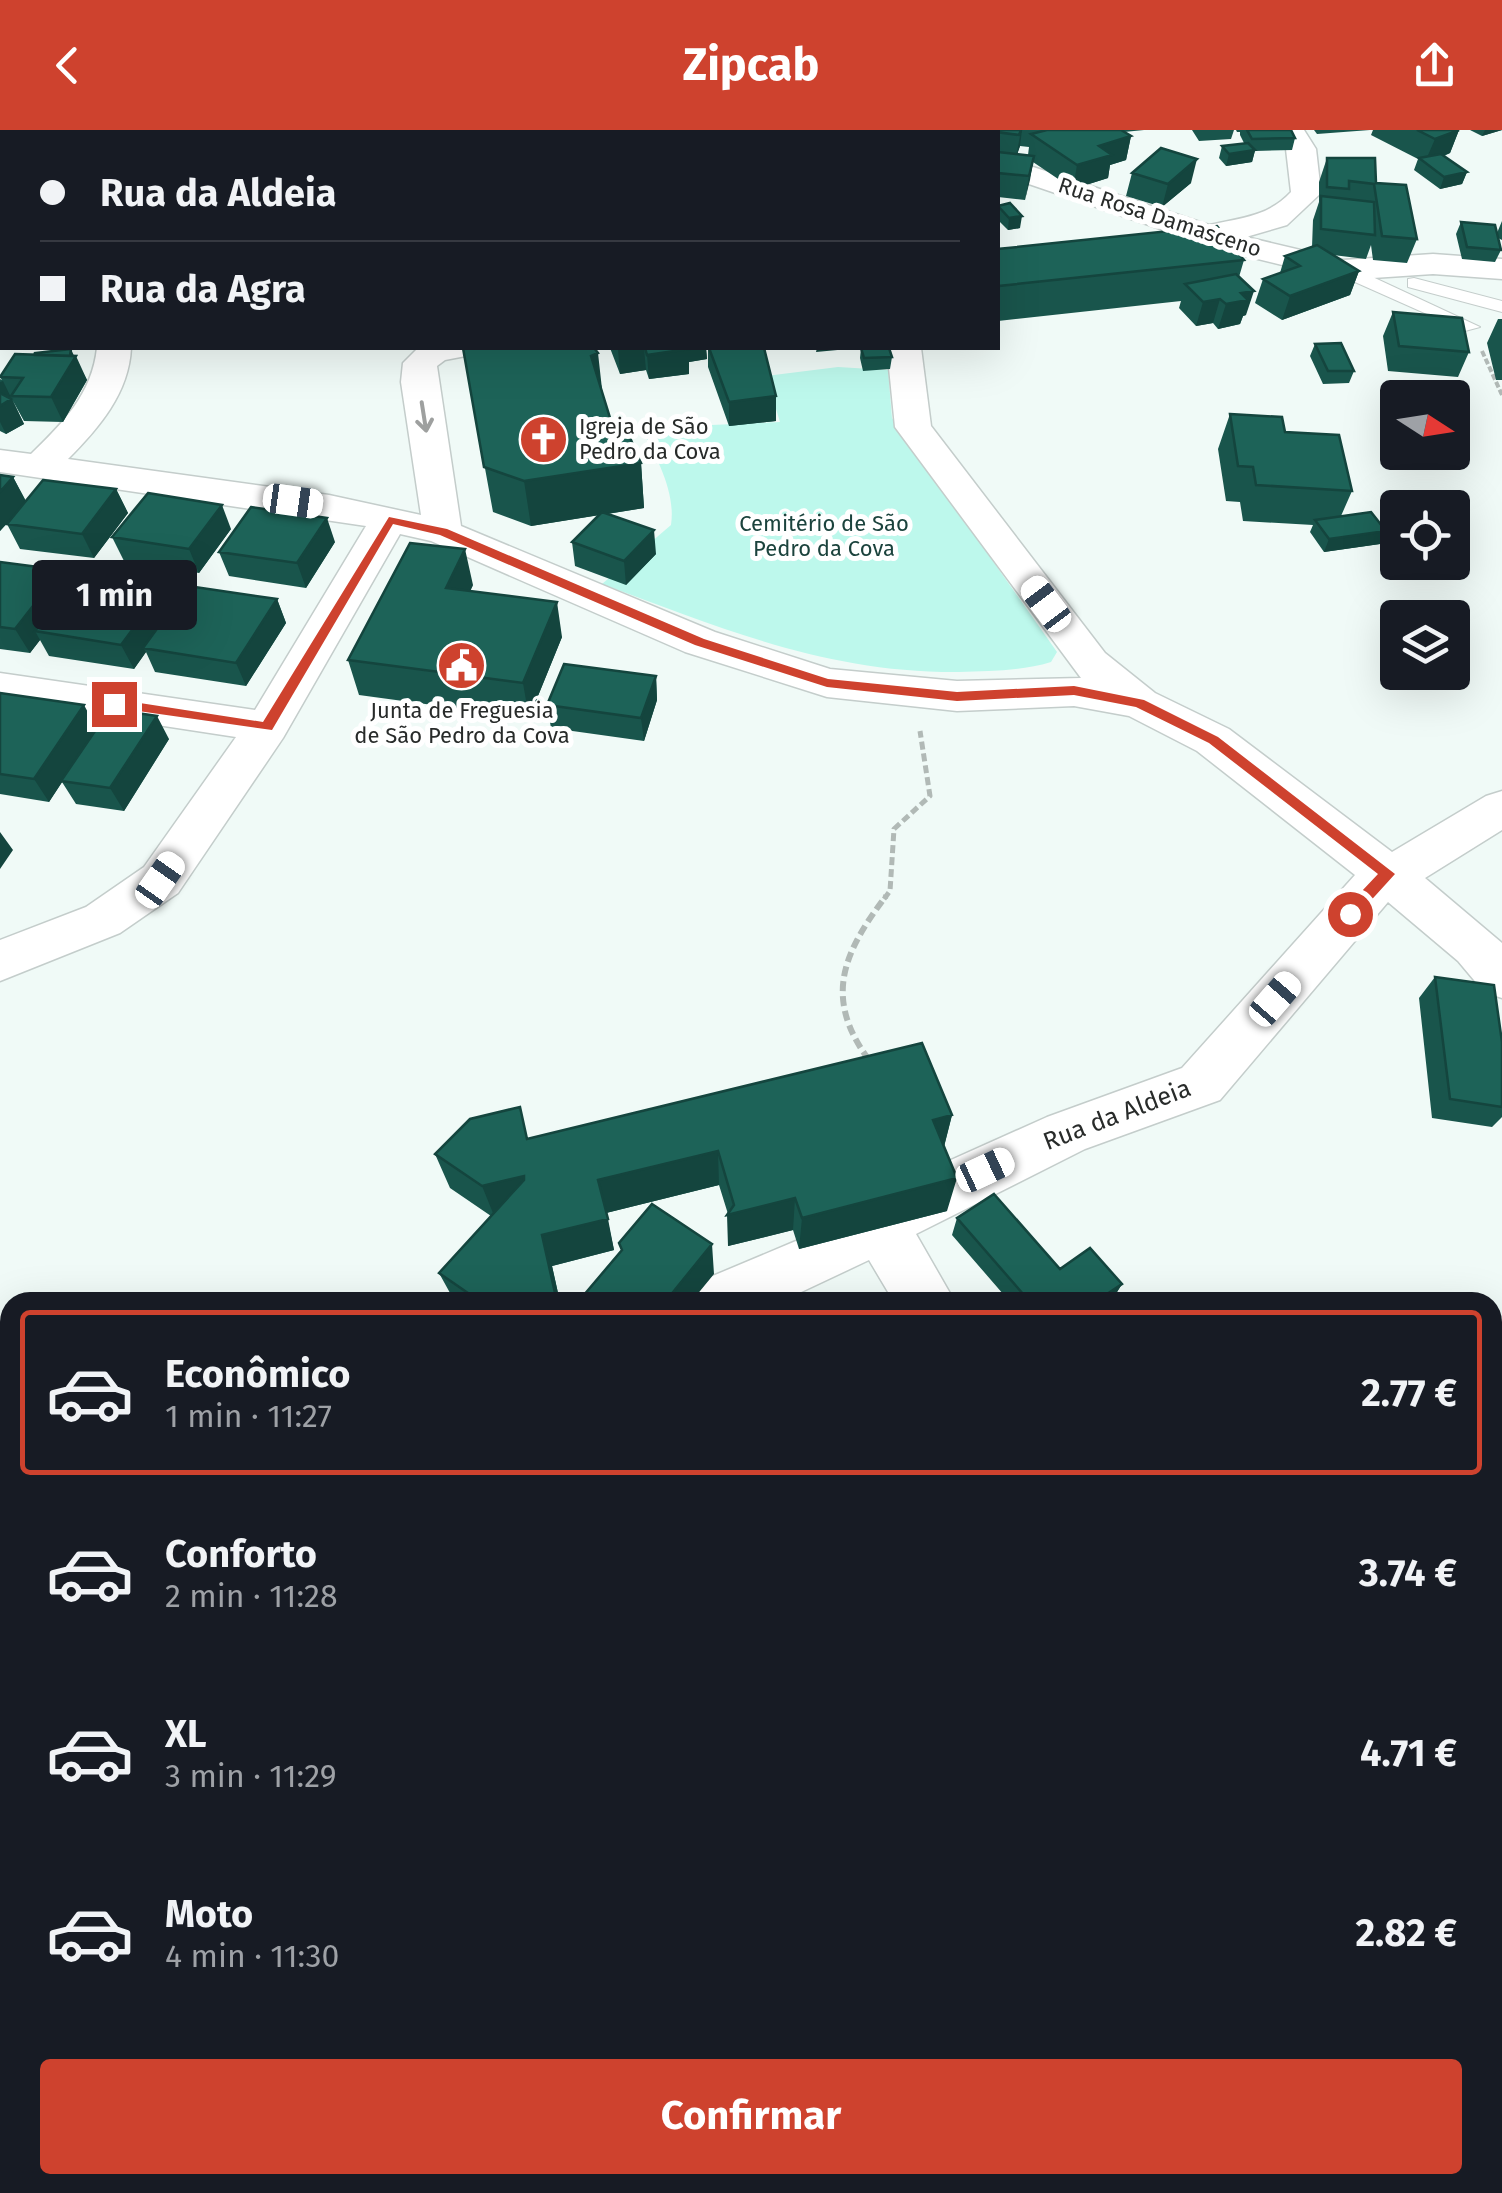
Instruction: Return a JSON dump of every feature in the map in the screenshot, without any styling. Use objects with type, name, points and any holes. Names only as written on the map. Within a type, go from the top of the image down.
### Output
[{"type":"street","points":[[1290,130],[1300,149],[1306,192],[1292,213],[1288,228],[1297,244],[1343,270]]},
{"type":"street","name":"Rua Rosa Damasceno","points":[[1000,171],[1027,174],[1222,239],[1343,270],[1502,269]]},
{"type":"street","points":[[1151,248],[1222,239],[1292,213]]},
{"type":"street","points":[[41,465],[76,430],[114,373],[114,350]]},
{"type":"street","points":[[442,350],[434,351],[420,363],[419,382],[443,532]]},
{"type":"street","points":[[904,350],[913,427],[1090,663],[1140,703],[1214,740],[1388,874],[1476,947],[1502,978]]},
{"type":"street","points":[[0,461],[329,506],[443,532],[700,642],[827,683],[957,696],[1074,691],[1140,703]]},
{"type":"street","points":[[0,961],[103,920],[160,880],[267,727],[389,520]]},
{"type":"street","points":[[0,686],[267,727]]},
{"type":"street","name":"Rua da Aldeia","points":[[740,1292],[816,1259],[1066,1133],[1201,1084],[1388,874],[1485,822],[1502,808]]},
{"type":"street","points":[[879,1225],[920,1292]]},
{"type":"lane","points":[[1391,267],[1420,287],[1502,307]]},
{"type":"lane","points":[[1343,270],[1471,327]]},
{"type":"path","points":[[1471,327],[1502,395]]},
{"type":"path","points":[[880,1074],[852,1037],[840,983],[862,928],[890,891],[894,829],[930,796],[922,735],[898,690]]},
{"type":"green space","name":"Cemitério de São Pedro da Cova","points":[[838,367],[888,370],[892,418],[1057,652],[1051,662],[1017,669],[959,672],[865,665],[734,632],[602,584],[671,525],[668,487],[641,428],[780,422],[766,376]]},
{"type":"building","points":[[1000,130],[1021,130],[1019,135],[1000,132]]},
{"type":"building","points":[[1047,130],[1121,130],[1131,136],[1099,146],[1112,155],[1077,165],[1031,134]]},
{"type":"building","points":[[1247,130],[1291,130],[1295,138],[1252,139]]},
{"type":"building","points":[[1417,130],[1459,130],[1435,139]]},
{"type":"building","points":[[1248,143],[1255,150],[1229,154],[1222,146]]},
{"type":"building","points":[[1161,148],[1197,159],[1168,184],[1132,173]]},
{"type":"building","points":[[1000,152],[1034,156],[1029,176],[1000,173]]},
{"type":"building","points":[[1441,154],[1467,172],[1444,177],[1419,158]]},
{"type":"building","points":[[1327,158],[1375,158],[1376,183],[1406,185],[1417,239],[1382,236],[1374,184],[1349,181],[1349,189],[1327,187]]},
{"type":"building","points":[[1321,196],[1374,202],[1375,235],[1321,229]]},
{"type":"building","points":[[1010,203],[1022,216],[1009,218],[1000,206]]},
{"type":"building","points":[[1461,222],[1495,225],[1501,250],[1467,247]]},
{"type":"building","points":[[1217,226],[1244,260],[1000,286],[1000,249]]},
{"type":"building","points":[[1317,245],[1359,271],[1290,296],[1263,279],[1300,266],[1285,256]]},
{"type":"building","points":[[1236,274],[1254,291],[1241,293],[1248,300],[1226,304],[1220,299],[1203,302],[1185,284]]},
{"type":"building","points":[[1393,312],[1462,318],[1469,352],[1399,346]]},
{"type":"building","points":[[1341,343],[1354,371],[1328,371],[1315,344]]},
{"type":"building","points":[[62,350],[71,350],[70,356],[35,353]]},
{"type":"building","name":"Igreja de São Pedro da Cova","points":[[463,350],[596,350],[598,353],[591,356],[615,434],[628,433],[641,463],[524,481],[484,467]]},
{"type":"building","points":[[646,350],[681,350],[647,355]]},
{"type":"building","points":[[710,350],[764,350],[776,396],[729,402]]},
{"type":"building","points":[[862,350],[890,350],[892,357],[864,358]]},
{"type":"building","points":[[15,354],[76,356],[51,397],[11,396],[23,378],[0,377]]},
{"type":"building","points":[[0,393],[11,399],[0,406]]},
{"type":"building","points":[[1230,414],[1282,417],[1285,432],[1339,435],[1352,491],[1256,485],[1253,467],[1238,466]]},
{"type":"building","points":[[0,475],[13,477],[0,492]]},
{"type":"building","points":[[43,480],[116,489],[82,534],[7,524]]},
{"type":"building","points":[[148,493],[222,505],[189,549],[112,537]]},
{"type":"building","points":[[251,507],[327,518],[297,563],[219,552]]},
{"type":"building","points":[[602,512],[654,530],[624,561],[572,542]]},
{"type":"building","points":[[1371,512],[1380,523],[1380,532],[1329,539],[1315,520]]},
{"type":"building","points":[[410,543],[465,549],[446,588],[557,602],[523,683],[348,660]]},
{"type":"building","points":[[0,562],[61,570],[15,629],[0,627]]},
{"type":"building","points":[[83,571],[166,584],[121,645],[35,631]]},
{"type":"building","points":[[188,586],[277,599],[236,663],[143,648]]},
{"type":"building","points":[[564,664],[656,676],[641,718],[547,705]]},
{"type":"building","points":[[0,693],[84,705],[34,779],[0,774]]},
{"type":"building","points":[[110,709],[157,716],[110,788],[61,781]]},
{"type":"building","points":[[1435,977],[1494,985],[1502,1042],[1502,1107],[1450,1099]]},
{"type":"building","points":[[922,1043],[952,1115],[933,1120],[957,1178],[802,1218],[795,1198],[727,1215],[734,1205],[718,1151],[598,1180],[608,1219],[542,1235],[555,1292],[467,1292],[439,1273],[524,1176],[482,1186],[435,1154],[470,1119],[520,1107],[527,1139]]},
{"type":"building","points":[[994,1194],[1060,1269],[1090,1248],[1122,1284],[1110,1292],[1021,1292],[957,1218]]},
{"type":"building","points":[[652,1204],[712,1244],[673,1292],[586,1292],[622,1250],[619,1243]]},
{"type":"place","name":"Igreja de São Pedro da Cova","points":[[544,439]]},
{"type":"place","name":"Junta de Freguesia de São Pedro da Cova","points":[[462,666]]},
{"type":"route","points":[[114,704],[267,727],[389,520],[443,532],[700,642],[827,683],[957,696],[1074,691],[1140,703],[1214,740],[1388,874],[1350,914]]}]
